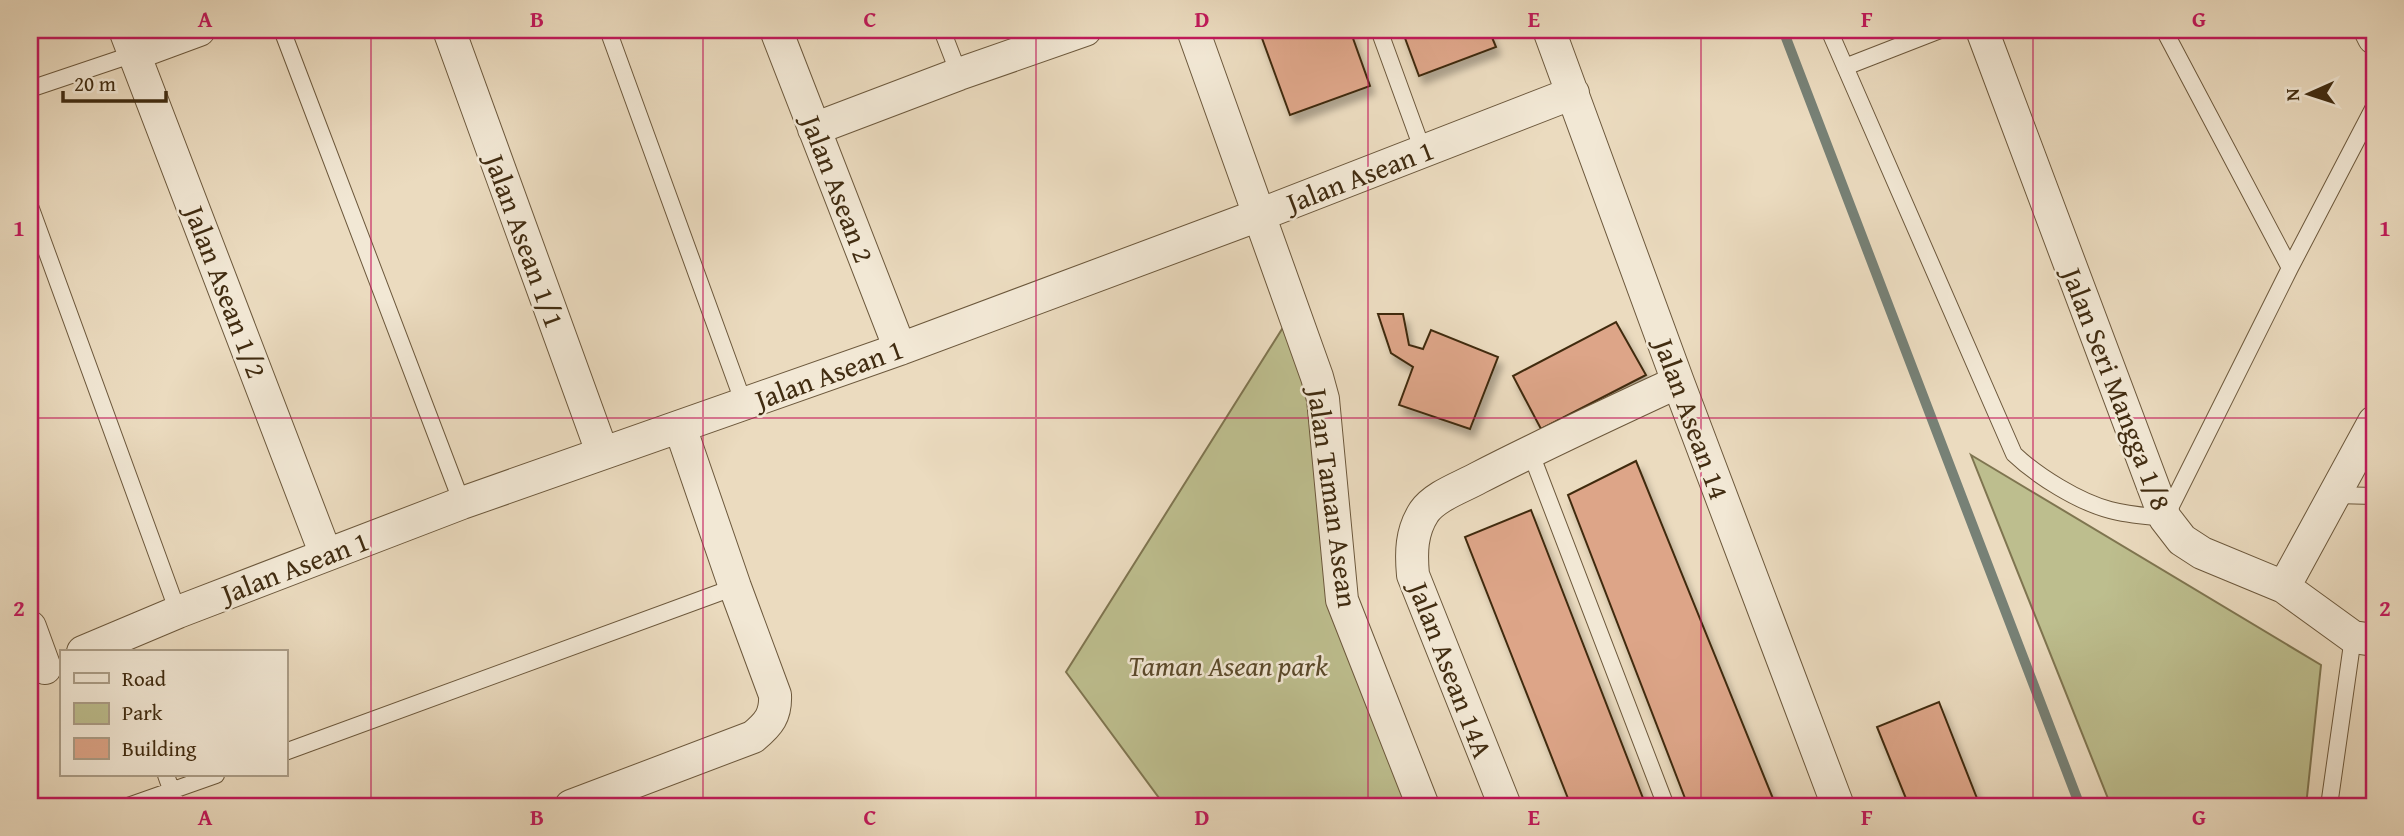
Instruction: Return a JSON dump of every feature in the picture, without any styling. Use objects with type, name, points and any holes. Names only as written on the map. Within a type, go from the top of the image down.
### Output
[{"type":"street","points":[[130,42],[199,30]]},
{"type":"street","name":"Jalan Asean 1/1","points":[[449,30],[602,452]]},
{"type":"street","name":"Jalan Asean 2","points":[[776,30],[900,349]]},
{"type":"street","points":[[814,129],[1085,30]]},
{"type":"street","name":"Jalan Taman Asean","points":[[1193,30],[1323,399],[1342,600],[1423,806]]},
{"type":"street","name":"Jalan Asean 14","points":[[1549,30],[1838,806]]},
{"type":"street","name":"Jalan Seri Mangga 1/8","points":[[1982,30],[2165,518],[2182,540],[2202,553],[2284,587],[2364,638]]},
{"type":"street","points":[[2370,30],[2374,38]]},
{"type":"street","name":"Jalan Asean 1/2","points":[[130,42],[326,555]]},
{"type":"street","name":"Jalan Asean 1","points":[[93,650],[119,645],[177,612],[462,503],[900,349],[1259,215],[1573,93]]},
{"type":"street","points":[[1530,451],[1678,382]]},
{"type":"street","points":[[2284,587],[2374,422]]},
{"type":"street","points":[[571,806],[753,737],[768,725],[776,710],[775,695],[680,427]]},
{"type":"street","name":"Jalan Asean 14A","points":[[1505,806],[1413,575],[1410,550],[1424,511],[1440,499],[1530,451]]},
{"type":"street","points":[[30,627],[45,668]]},
{"type":"lane","points":[[282,30],[462,503]]},
{"type":"lane","points":[[608,30],[744,404]]},
{"type":"lane","points":[[942,30],[959,74]]},
{"type":"lane","points":[[1379,30],[1423,151]]},
{"type":"lane","points":[[1829,30],[2014,454],[2025,464],[2088,501],[2109,510],[2165,518],[2374,107]]},
{"type":"lane","points":[[1845,67],[1940,30]]},
{"type":"lane","points":[[2164,30],[2290,268]]},
{"type":"lane","points":[[30,89],[130,42]]},
{"type":"lane","points":[[30,206],[177,612]]},
{"type":"lane","points":[[1530,451],[1665,806]]},
{"type":"lane","points":[[2335,495],[2374,496]]},
{"type":"lane","points":[[287,751],[735,587]]},
{"type":"lane","points":[[2329,806],[2364,638]]},
{"type":"lane","points":[[128,806],[169,782],[209,776]]},
{"type":"lane","points":[[169,782],[177,806]]},
{"type":"green space","name":"Taman Asean park","points":[[1294,310],[1339,580],[1427,806],[1165,806],[1066,672]]},
{"type":"green space","points":[[1971,455],[2321,665],[2306,806],[2111,806]]},
{"type":"building","points":[[1259,30],[1350,30],[1370,86],[1290,115]]},
{"type":"building","points":[[1402,30],[1489,30],[1496,47],[1419,76]]},
{"type":"building","points":[[1378,314],[1403,314],[1409,345],[1423,349],[1431,330],[1498,357],[1470,429],[1399,405],[1413,367],[1391,353]]},
{"type":"building","points":[[1616,322],[1646,375],[1541,429],[1513,376]]},
{"type":"building","points":[[1636,461],[1776,806],[1688,806],[1568,495]]},
{"type":"building","points":[[1531,510],[1646,806],[1571,806],[1465,537]]},
{"type":"building","points":[[1939,702],[1980,806],[1909,806],[1877,727]]},
{"type":"waterway","points":[[1783,30],[2080,806]]}]
